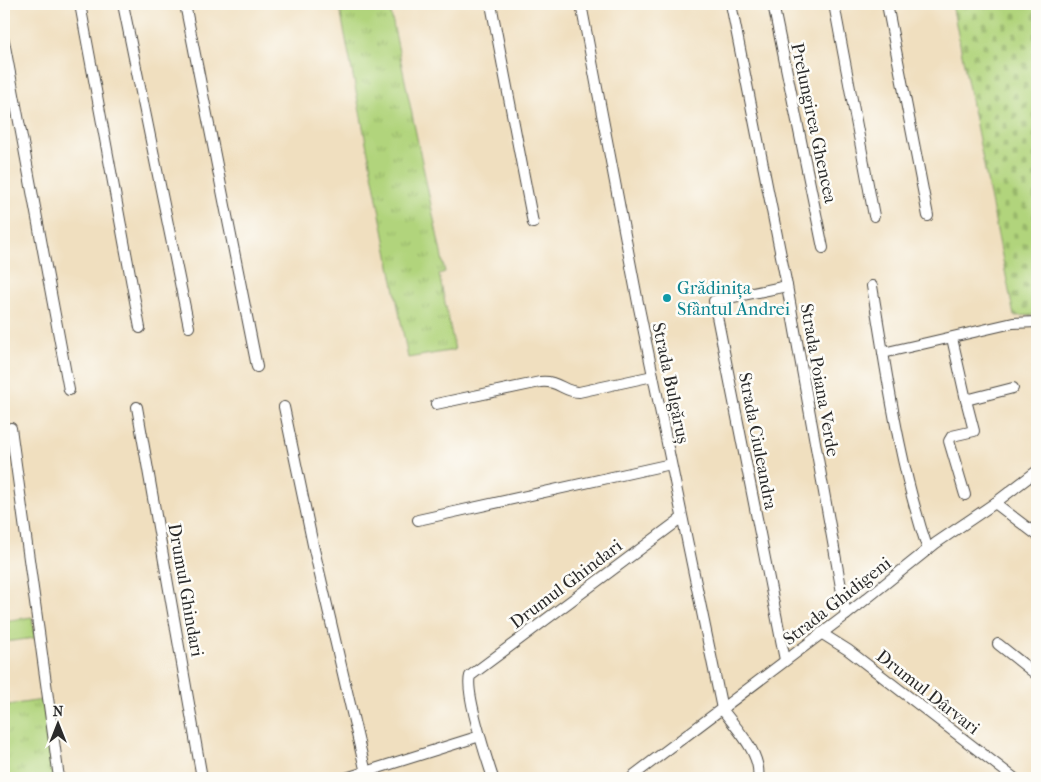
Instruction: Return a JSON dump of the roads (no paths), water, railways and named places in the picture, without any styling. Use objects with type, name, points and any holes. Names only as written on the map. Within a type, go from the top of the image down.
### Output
[{"type":"street","points":[[80,4],[140,328]]},
{"type":"street","points":[[123,4],[189,327]]},
{"type":"street","points":[[185,4],[257,367]]},
{"type":"street","points":[[491,4],[533,223]]},
{"type":"street","name":"Strada Bulgăruș","points":[[581,4],[653,376],[722,709]]},
{"type":"street","name":"Strada Poiana Verde","points":[[732,4],[787,288],[846,615]]},
{"type":"street","name":"Prelungirea Ghencea","points":[[773,4],[823,248]]},
{"type":"street","points":[[834,4],[874,216]]},
{"type":"street","points":[[887,4],[928,216]]},
{"type":"street","points":[[4,41],[69,390]]},
{"type":"street","points":[[872,286],[904,468],[917,519],[928,550]]},
{"type":"street","name":"Strada Ciuleandra","points":[[785,660],[714,301],[787,288]]},
{"type":"street","points":[[883,353],[1014,323],[1037,322]]},
{"type":"street","points":[[952,338],[974,431],[952,436],[950,441],[965,495]]},
{"type":"street","points":[[436,404],[540,382],[558,383],[572,392],[579,392],[653,376]]},
{"type":"street","points":[[966,400],[1013,388]]},
{"type":"street","name":"Drumul Ghindari","points":[[138,407],[202,778]]},
{"type":"street","points":[[284,407],[313,545],[366,773]]},
{"type":"street","points":[[11,428],[59,778]]},
{"type":"street","points":[[418,520],[671,464]]},
{"type":"street","name":"Strada Ghidigeni","points":[[632,778],[928,550],[1037,472]]},
{"type":"street","points":[[996,503],[1037,534]]},
{"type":"street","name":"Drumul Ghindari","points":[[493,778],[480,736],[469,685],[470,676],[682,518]]},
{"type":"street","name":"Drumul Dârvari","points":[[821,633],[848,650],[1014,778]]},
{"type":"street","points":[[998,644],[1037,674]]},
{"type":"street","points":[[722,709],[755,755],[760,768],[758,778]]},
{"type":"street","points":[[346,778],[480,736]]},
{"type":"place","name":"Grădinița Sfântul Andrei","points":[[667,298]]}]
